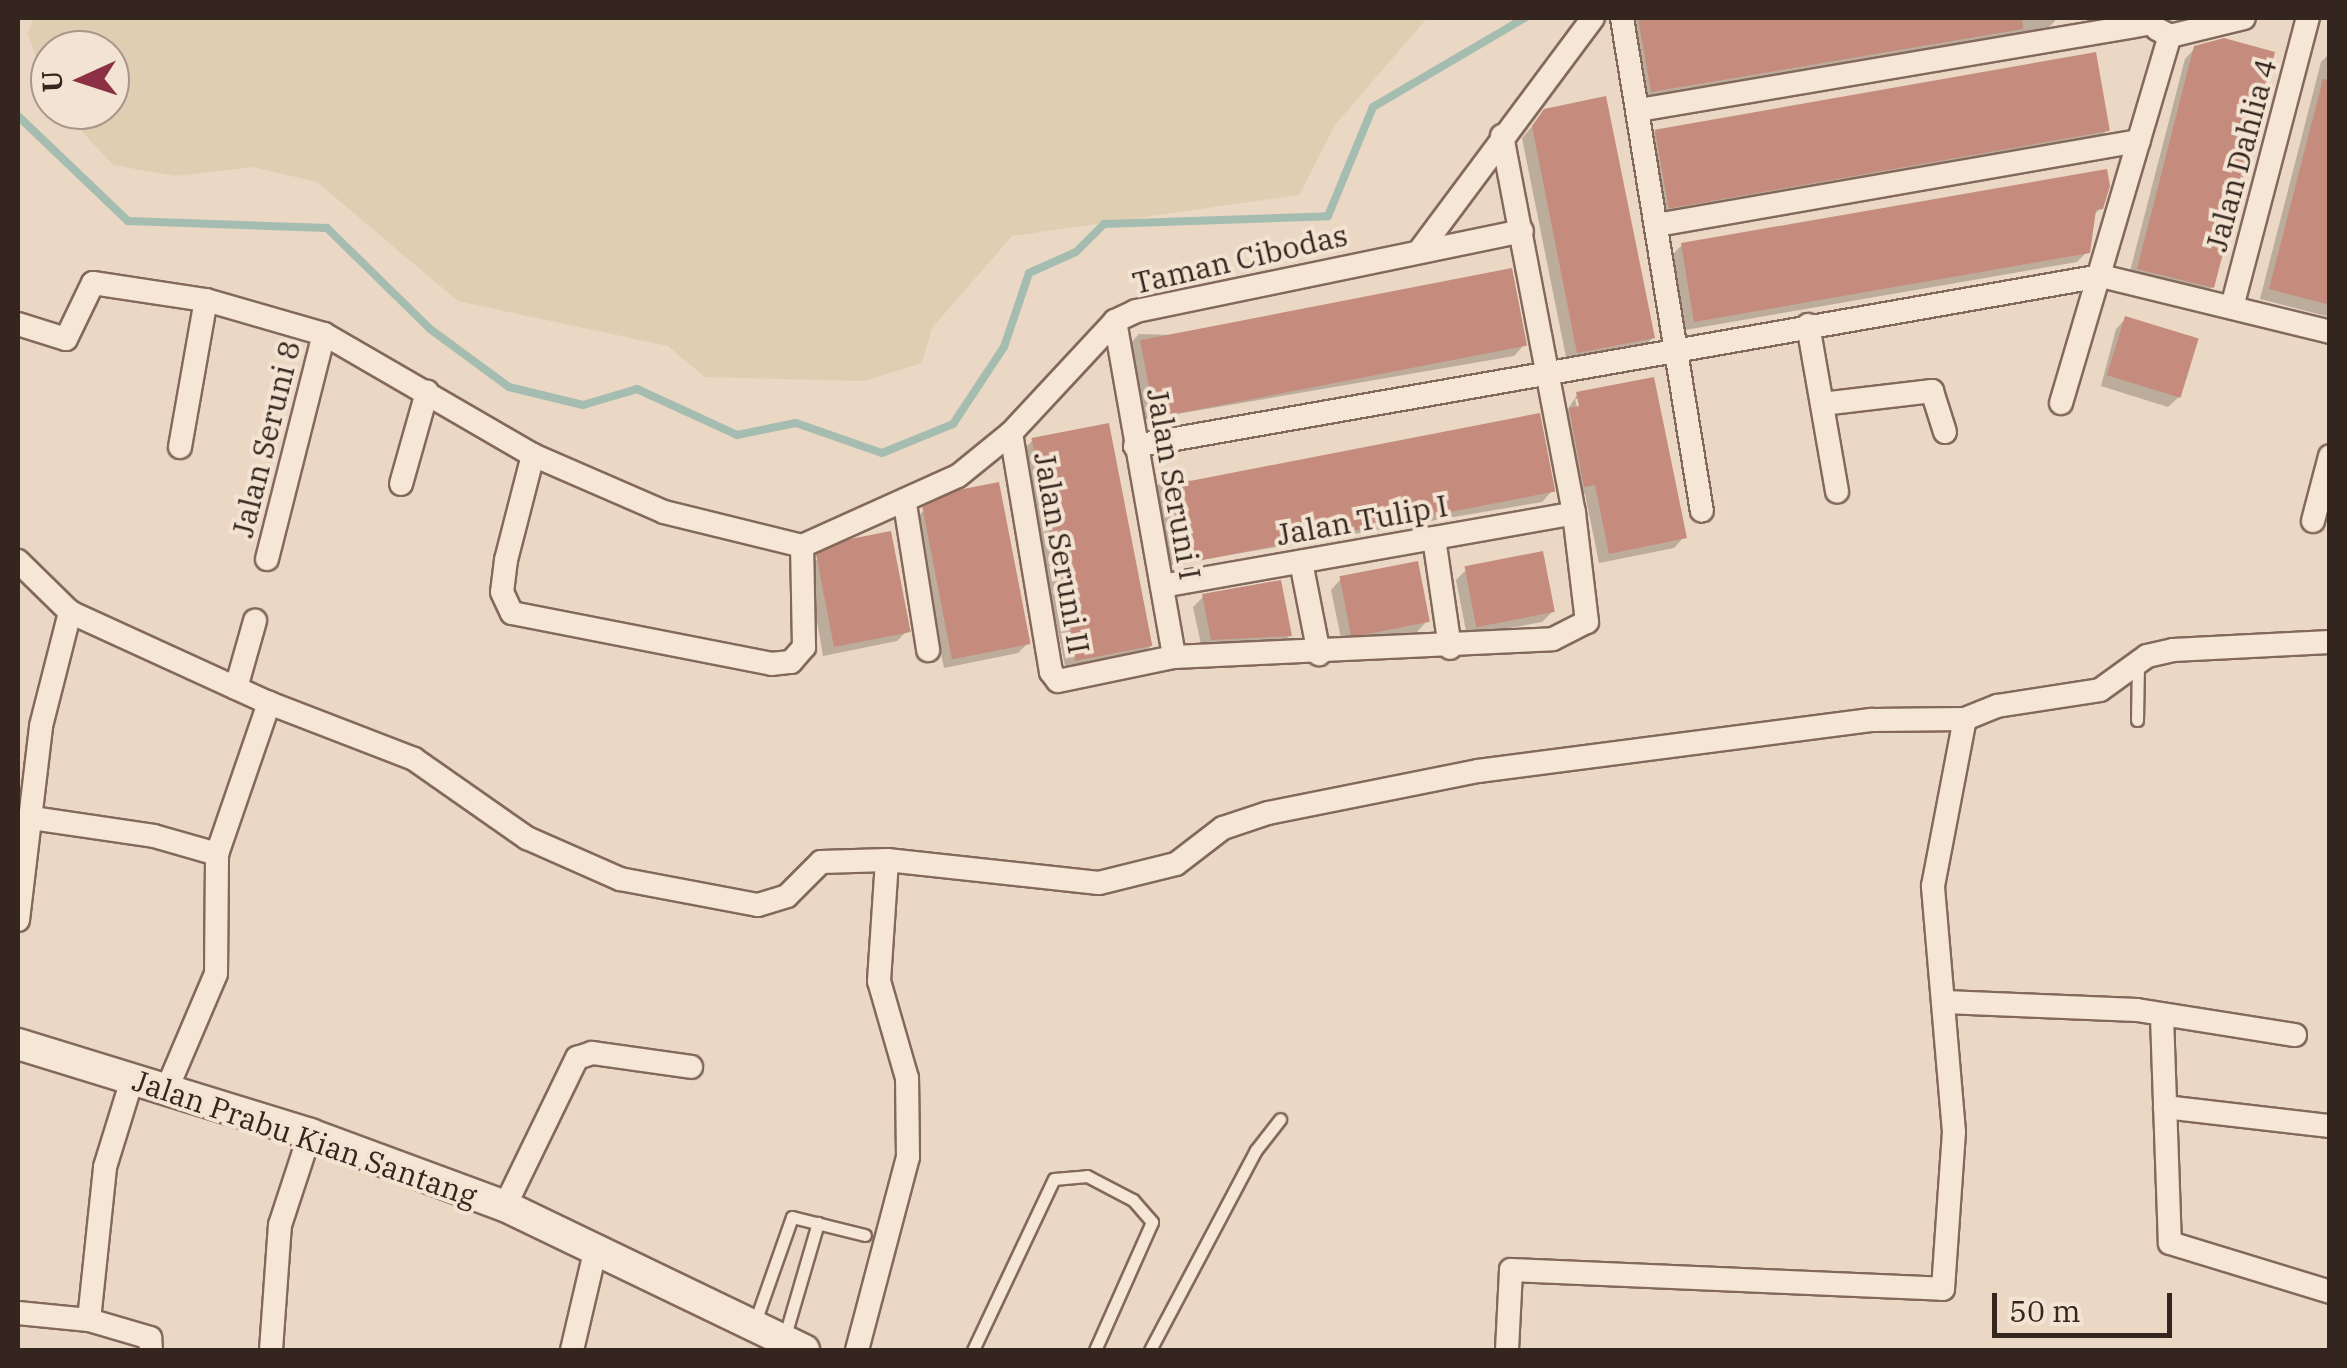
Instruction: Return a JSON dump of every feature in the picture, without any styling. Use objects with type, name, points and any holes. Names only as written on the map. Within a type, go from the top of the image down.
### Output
[{"type":"main road","name":"Jalan Prabu Kian Santang","points":[[18,1044],[310,1134],[505,1206],[794,1346]]},
{"type":"street","points":[[1420,250],[1593,18]]},
{"type":"street","points":[[1622,18],[1640,110],[1702,511]]},
{"type":"street","points":[[1640,110],[2140,21],[2170,36],[2244,18]]},
{"type":"street","name":"Jalan Dahlia 4","points":[[2232,307],[2308,18]]},
{"type":"street","points":[[2060,403],[2170,36]]},
{"type":"street","points":[[1174,658],[1450,648],[1553,639],[1587,622],[1574,513],[1502,136]]},
{"type":"street","points":[[1658,225],[2139,141]]},
{"type":"street","name":"Taman Cibodas","points":[[802,546],[906,504],[958,476],[1012,434],[1114,321],[1136,311],[1522,231]]},
{"type":"street","points":[[1136,446],[2101,276],[2330,332]]},
{"type":"street","points":[[18,324],[66,339],[93,283],[206,300],[324,334],[533,455],[664,512],[802,546],[804,648],[791,662],[771,664],[512,613],[502,592],[506,560],[533,455]]},
{"type":"street","points":[[180,447],[206,300]]},
{"type":"street","name":"Jalan Seruni I","points":[[1114,321],[1174,658]]},
{"type":"street","points":[[1808,325],[1837,491]]},
{"type":"street","name":"Jalan Seruni 8","points":[[268,559],[324,334]]},
{"type":"street","points":[[1822,404],[1932,391],[1945,432]]},
{"type":"street","points":[[401,484],[426,392]]},
{"type":"street","name":"Jalan Seruni II","points":[[1012,434],[1052,672],[1058,681],[1174,658]]},
{"type":"street","points":[[2314,520],[2330,456]]},
{"type":"street","points":[[906,504],[928,650]]},
{"type":"street","name":"Jalan Tulip I","points":[[1162,586],[1574,513]]},
{"type":"street","points":[[1434,538],[1450,648]]},
{"type":"street","points":[[18,561],[70,612],[269,703],[414,760],[527,838],[620,879],[758,906],[788,896],[821,862],[888,860],[1100,883],[1176,864],[1223,828],[1268,812],[1478,771],[1873,720],[1965,719],[1996,706],[2100,690],[2138,662],[2172,650],[2330,642]]},
{"type":"street","points":[[1302,562],[1319,654]]},
{"type":"street","points":[[18,920],[42,726],[70,612]]},
{"type":"street","points":[[236,688],[255,621]]},
{"type":"street","points":[[166,1090],[216,974],[217,854],[269,703]]},
{"type":"street","points":[[1507,1350],[1511,1270],[1925,1294],[1943,1289],[1954,1132],[1934,886],[1965,719]]},
{"type":"street","points":[[32,818],[154,836],[217,854]]},
{"type":"street","points":[[857,1350],[908,1157],[907,1078],[879,981],[888,860]]},
{"type":"street","points":[[1945,1002],[2136,1010],[2294,1035]]},
{"type":"street","points":[[2162,1017],[2170,1243],[2330,1292]]},
{"type":"street","points":[[505,1206],[577,1058],[592,1053],[692,1067]]},
{"type":"street","points":[[89,1320],[105,1168],[132,1080]]},
{"type":"street","points":[[2166,1107],[2330,1126]]},
{"type":"street","points":[[271,1350],[280,1225],[310,1134]]},
{"type":"street","points":[[572,1350],[594,1252]]},
{"type":"street","points":[[18,1313],[89,1320],[150,1338],[151,1350]]},
{"type":"lane","points":[[2137,720],[2138,662]]},
{"type":"lane","points":[[1150,1350],[1256,1150],[1280,1119]]},
{"type":"lane","points":[[972,1350],[1054,1178],[1088,1176],[1133,1200],[1152,1222],[1095,1350]]},
{"type":"lane","points":[[754,1326],[792,1216],[864,1235]]},
{"type":"lane","points":[[794,1346],[818,1223]]},
{"type":"shaded area","points":[[33,18],[1427,18],[1335,125],[1299,195],[1012,236],[932,328],[922,363],[864,381],[705,377],[668,346],[458,301],[317,182],[253,167],[175,176],[113,165],[81,130],[130,130],[130,30],[30,30],[30,40],[28,34]]},
{"type":"building","points":[[1638,18],[2022,18],[2023,29],[1651,92]]},
{"type":"building","points":[[2224,38],[2275,52],[2214,288],[2137,269],[2194,46]]},
{"type":"building","points":[[2096,52],[2110,131],[1669,209],[1655,130]]},
{"type":"building","points":[[2323,79],[2330,80],[2330,305],[2269,289]]},
{"type":"building","points":[[1606,96],[1655,338],[1577,353],[1532,126],[1544,109]]},
{"type":"building","points":[[2107,169],[2110,186],[2103,209],[2096,210],[2090,253],[1694,322],[1681,243]]},
{"type":"building","points":[[1512,268],[1527,346],[1155,418],[1140,340]]},
{"type":"building","points":[[2125,316],[2199,339],[2181,398],[2107,375]]},
{"type":"building","points":[[1654,377],[1687,538],[1609,554],[1595,485],[1584,487],[1569,408],[1579,406],[1576,392]]},
{"type":"building","points":[[1540,413],[1555,492],[1178,565],[1163,486]]},
{"type":"building","points":[[1109,423],[1152,646],[1075,661],[1031,438]]},
{"type":"building","points":[[999,482],[1030,644],[952,659],[920,497]]},
{"type":"building","points":[[891,531],[911,632],[834,647],[814,546]]},
{"type":"building","points":[[1543,551],[1555,612],[1476,627],[1464,566]]},
{"type":"building","points":[[1418,561],[1430,622],[1351,637],[1339,576]]},
{"type":"building","points":[[1281,580],[1292,636],[1211,640],[1202,594]]},
{"type":"waterway","points":[[18,116],[128,221],[327,228],[430,329],[509,387],[583,405],[637,389],[737,435],[796,423],[882,453],[953,424],[1004,347],[1029,273],[1076,252],[1104,224],[1328,216],[1373,107],[1525,18]]}]
